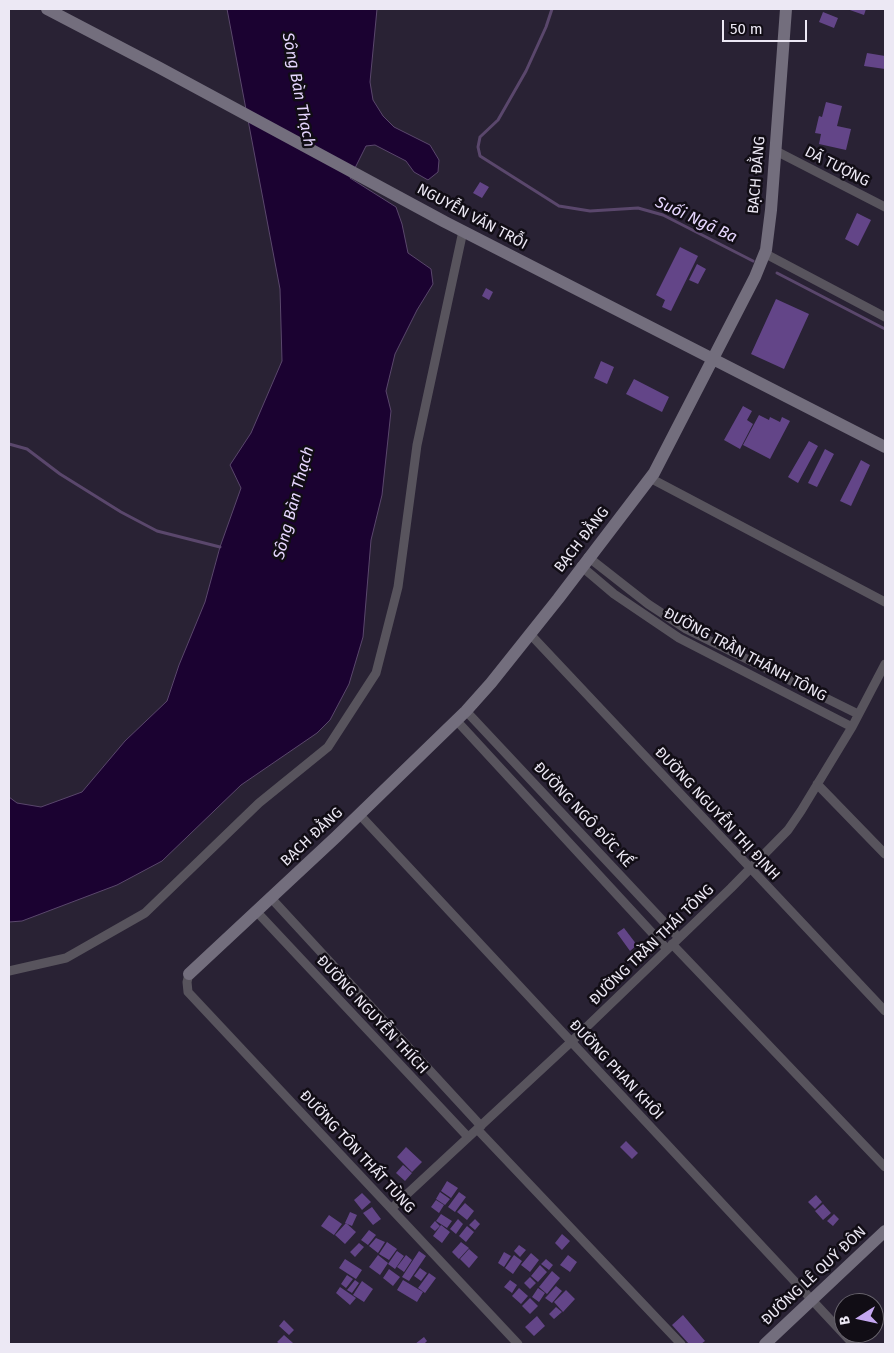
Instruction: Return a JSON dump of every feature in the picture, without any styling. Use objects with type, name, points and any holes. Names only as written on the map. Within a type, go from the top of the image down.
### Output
[{"type":"street","name":"NGUYỄN VĂN TRỖI","points":[[47,9],[445,222],[885,447]]},
{"type":"street","name":"BẠCH ĐẰNG","points":[[189,974],[360,814],[466,711],[530,634],[650,478],[755,277],[764,253],[772,210],[786,9]]},
{"type":"street","name":"DÃ TƯỢNG","points":[[776,151],[885,207]]},
{"type":"street","points":[[9,971],[66,958],[145,912],[259,803],[328,748],[376,673],[398,587],[417,445],[463,231]]},
{"type":"street","points":[[764,253],[885,317]]},
{"type":"street","points":[[650,478],[885,602]]},
{"type":"street","name":"ĐƯỜNG TRẦN THÁNH TÔNG","points":[[585,561],[686,629],[858,714]]},
{"type":"street","name":"ĐƯỜNG TRẦN THÁNH TÔNG","points":[[585,561],[621,599],[678,638],[852,727]]},
{"type":"street","name":"ĐƯỜNG NGUYỄN THỊ ĐỊNH","points":[[530,634],[885,1011]]},
{"type":"street","name":"ĐƯỜNG TRẦN THÁI TÔNG","points":[[392,1208],[571,1042],[788,830],[852,727],[885,664]]},
{"type":"street","name":"ĐƯỜNG NGÔ ĐỨC KẾ","points":[[466,711],[679,938]]},
{"type":"street","name":"ĐƯỜNG NGÔ ĐỨC KẾ","points":[[456,720],[670,946],[885,1167]]},
{"type":"street","points":[[817,784],[885,854]]},
{"type":"street","name":"ĐƯỜNG PHAN KHÔI","points":[[360,814],[853,1344]]},
{"type":"street","name":"ĐƯỜNG NGUYỄN THÍCH","points":[[271,898],[479,1128],[681,1344]]},
{"type":"street","name":"ĐƯỜNG NGUYỄN THÍCH","points":[[256,911],[468,1137]]},
{"type":"street","name":"ĐƯỜNG TÔN THẤT TÙNG","points":[[189,974],[187,982],[188,992],[518,1344]]},
{"type":"street","name":"ĐƯỜNG LÊ QUÝ ĐÔN","points":[[765,1344],[885,1230]]},
{"type":"water","name":"Sông Bàn Thạch","points":[[227,9],[377,9],[370,82],[373,100],[383,116],[394,127],[430,145],[439,160],[438,172],[428,180],[414,172],[406,161],[375,145],[366,146],[350,178],[396,207],[402,224],[408,253],[431,269],[433,284],[417,310],[395,354],[386,391],[391,411],[382,495],[371,540],[363,637],[349,684],[330,720],[317,733],[241,785],[162,861],[117,885],[22,921],[9,922],[9,797],[17,803],[41,807],[82,792],[125,741],[167,701],[179,665],[205,602],[220,547],[241,488],[230,465],[251,433],[282,361],[280,289]]},
{"type":"building","points":[[847,9],[866,9],[864,15]]},
{"type":"building","points":[[823,12],[838,18],[834,28],[819,22]]},
{"type":"building","points":[[867,53],[885,56],[885,69],[864,66]]},
{"type":"building","points":[[826,102],[842,106],[837,126],[851,129],[846,150],[819,144],[821,134],[815,133],[819,116],[822,117]]},
{"type":"building","points":[[480,182],[489,187],[482,198],[473,193]]},
{"type":"building","points":[[857,213],[871,220],[858,246],[845,239]]},
{"type":"building","points":[[680,247],[698,256],[671,311],[662,307],[665,300],[656,295]]},
{"type":"building","points":[[697,264],[706,269],[698,284],[689,280]]},
{"type":"building","points":[[486,288],[493,292],[489,300],[482,296]]},
{"type":"building","points":[[776,299],[809,314],[784,369],[751,354]]},
{"type":"building","points":[[601,361],[614,367],[607,384],[594,378]]},
{"type":"building","points":[[634,379],[669,397],[662,412],[626,394]]},
{"type":"building","points":[[743,406],[752,411],[747,420],[753,424],[740,449],[724,440]]},
{"type":"building","points":[[759,415],[769,420],[770,417],[780,422],[782,417],[790,421],[770,459],[743,445]]},
{"type":"building","points":[[809,441],[818,446],[798,483],[788,477]]},
{"type":"building","points":[[825,449],[834,454],[817,487],[808,483]]},
{"type":"building","points":[[861,460],[870,465],[851,506],[840,501]]},
{"type":"building","points":[[624,928],[637,945],[630,951],[617,933]]},
{"type":"building","points":[[626,1141],[638,1153],[632,1159],[620,1147]]},
{"type":"building","points":[[406,1147],[422,1162],[412,1172],[397,1157]]},
{"type":"building","points":[[403,1165],[412,1173],[405,1181],[396,1173]]},
{"type":"building","points":[[447,1181],[458,1188],[451,1198],[441,1191]]},
{"type":"building","points":[[440,1192],[450,1199],[445,1205],[436,1199]]},
{"type":"building","points":[[459,1192],[466,1197],[455,1212],[448,1207]]},
{"type":"building","points":[[362,1193],[371,1202],[362,1210],[354,1200]]},
{"type":"building","points":[[816,1195],[822,1202],[815,1209],[808,1202]]},
{"type":"building","points":[[436,1200],[444,1205],[439,1213],[431,1207]]},
{"type":"building","points":[[465,1203],[474,1211],[467,1220],[457,1212]]},
{"type":"building","points":[[823,1204],[831,1213],[823,1220],[815,1211]]},
{"type":"building","points":[[372,1207],[381,1219],[373,1225],[363,1213]]},
{"type":"building","points":[[350,1212],[357,1215],[352,1226],[345,1223]]},
{"type":"building","points":[[441,1214],[452,1221],[447,1228],[436,1221]]},
{"type":"building","points":[[834,1214],[839,1219],[833,1226],[827,1221]]},
{"type":"building","points":[[329,1215],[342,1224],[334,1235],[321,1226]]},
{"type":"building","points":[[458,1219],[463,1224],[456,1234],[450,1229]]},
{"type":"building","points":[[475,1219],[480,1224],[475,1230],[469,1225]]},
{"type":"building","points":[[435,1221],[440,1226],[435,1231],[430,1227]]},
{"type":"building","points":[[346,1223],[356,1232],[345,1244],[335,1235]]},
{"type":"building","points":[[441,1225],[450,1232],[442,1243],[433,1236]]},
{"type":"building","points":[[467,1226],[474,1232],[466,1242],[459,1236]]},
{"type":"building","points":[[369,1230],[376,1235],[368,1245],[361,1240]]},
{"type":"building","points":[[562,1234],[570,1241],[562,1250],[555,1243]]},
{"type":"building","points":[[376,1238],[385,1242],[378,1253],[369,1246]]},
{"type":"building","points":[[387,1242],[397,1249],[389,1260],[379,1254]]},
{"type":"building","points":[[461,1242],[469,1248],[459,1259],[452,1252]]},
{"type":"building","points":[[359,1243],[364,1247],[355,1257],[350,1252]]},
{"type":"building","points":[[519,1245],[526,1250],[520,1257],[514,1251]]},
{"type":"building","points":[[469,1249],[478,1257],[469,1268],[460,1259]]},
{"type":"building","points":[[397,1251],[404,1256],[395,1269],[388,1264]]},
{"type":"building","points":[[419,1251],[426,1256],[409,1281],[402,1277]]},
{"type":"building","points":[[504,1252],[511,1256],[504,1267],[498,1263]]},
{"type":"building","points":[[531,1253],[539,1260],[530,1272],[521,1265]]},
{"type":"building","points":[[378,1255],[388,1263],[380,1275],[369,1267]]},
{"type":"building","points":[[406,1255],[412,1260],[404,1272],[397,1267]]},
{"type":"building","points":[[514,1255],[522,1261],[513,1274],[505,1268]]},
{"type":"building","points":[[568,1255],[577,1262],[570,1272],[560,1265]]},
{"type":"building","points":[[345,1259],[362,1270],[356,1279],[339,1268]]},
{"type":"building","points":[[546,1259],[553,1265],[549,1270],[541,1264]]},
{"type":"building","points":[[540,1265],[547,1272],[538,1282],[531,1276]]},
{"type":"building","points":[[420,1268],[427,1273],[421,1281],[414,1276]]},
{"type":"building","points":[[389,1269],[400,1277],[393,1286],[383,1278]]},
{"type":"building","points":[[552,1271],[560,1278],[547,1294],[539,1287]]},
{"type":"building","points":[[429,1273],[436,1278],[425,1293],[418,1288]]},
{"type":"building","points":[[347,1275],[353,1279],[346,1288],[341,1284]]},
{"type":"building","points":[[530,1277],[536,1283],[530,1289],[524,1283]]},
{"type":"building","points":[[355,1280],[359,1283],[352,1293],[347,1290]]},
{"type":"building","points":[[403,1280],[423,1292],[417,1302],[397,1290]]},
{"type":"building","points":[[510,1280],[517,1285],[512,1293],[504,1287]]},
{"type":"building","points":[[362,1281],[373,1289],[364,1302],[353,1295]]},
{"type":"building","points":[[556,1286],[562,1291],[552,1303],[545,1298]]},
{"type":"building","points":[[340,1287],[356,1298],[350,1305],[336,1293]]},
{"type":"building","points":[[519,1288],[528,1296],[521,1304],[512,1296]]},
{"type":"building","points":[[538,1288],[545,1293],[539,1302],[532,1297]]},
{"type":"building","points":[[566,1290],[575,1299],[563,1312],[554,1302]]},
{"type":"building","points":[[530,1298],[538,1306],[530,1314],[522,1306]]},
{"type":"building","points":[[556,1307],[562,1312],[554,1319],[549,1314]]},
{"type":"building","points":[[683,1315],[705,1341],[701,1344],[689,1344],[672,1325]]},
{"type":"building","points":[[537,1316],[545,1326],[534,1336],[525,1327]]},
{"type":"building","points":[[284,1320],[294,1330],[289,1335],[279,1326]]},
{"type":"building","points":[[284,1335],[293,1343],[280,1344],[277,1342]]},
{"type":"building","points":[[424,1337],[427,1341],[424,1344],[415,1344]]},
{"type":"waterway","name":"Suối Ngã Ba","points":[[552,9],[526,71],[498,120],[480,137],[478,147],[480,156],[559,206],[590,211],[638,208],[663,215],[753,261]]},
{"type":"waterway","name":"Suối Ngã Ba","points":[[777,273],[885,329]]},
{"type":"waterway","points":[[9,444],[27,449],[60,474],[121,512],[157,531],[220,547]]}]
